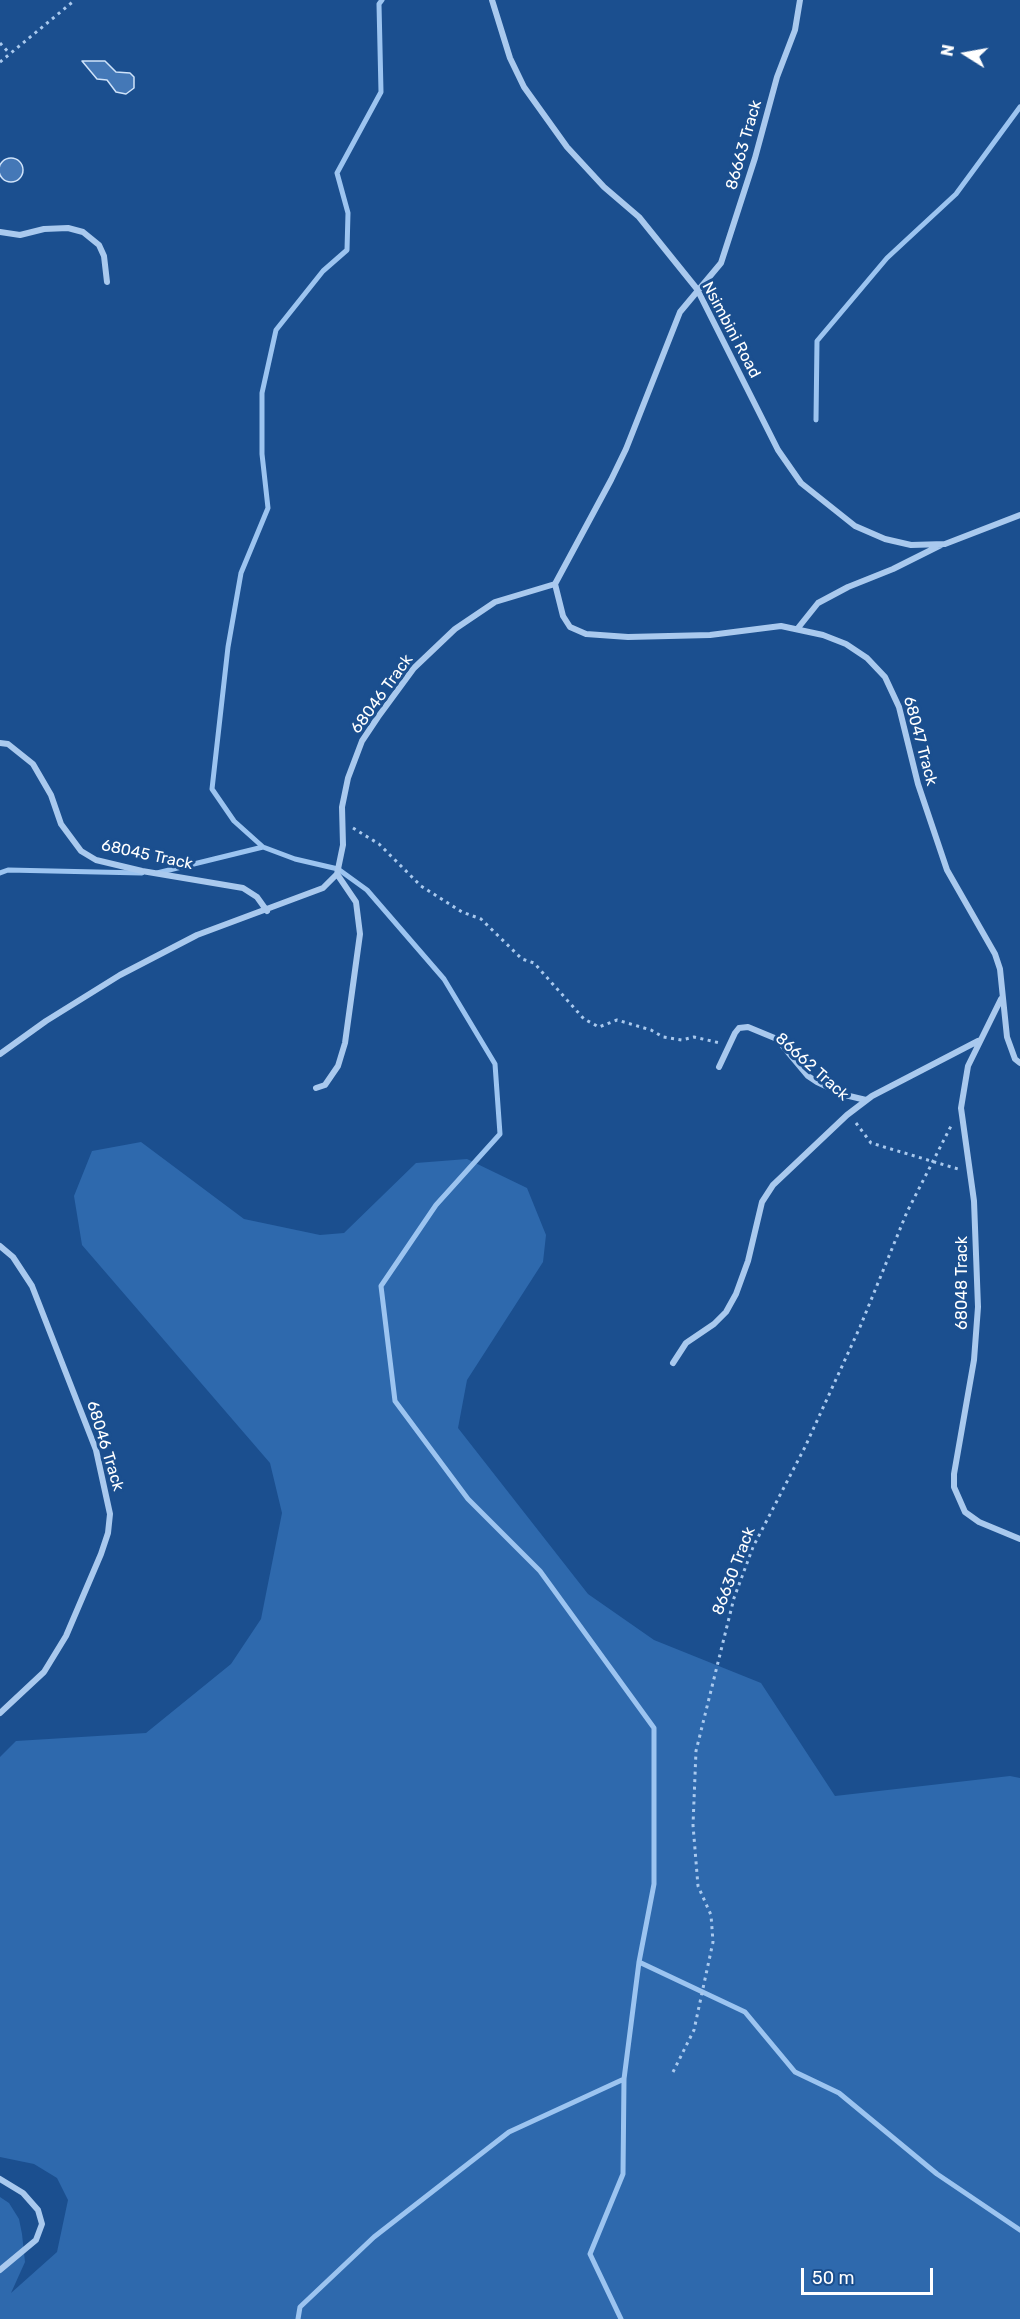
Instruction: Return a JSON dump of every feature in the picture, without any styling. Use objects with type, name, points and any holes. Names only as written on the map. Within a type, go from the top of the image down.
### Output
[{"type":"street","name":"Nsimbini Road","points":[[492,0],[510,58],[524,87],[567,147],[604,187],[639,218],[697,289],[778,450],[801,483],[855,526],[885,539],[911,545],[945,544],[1020,515]]},
{"type":"street","name":"86663 Track","points":[[697,289],[721,263],[732,236],[777,77],[795,30],[800,0]]},
{"type":"street","points":[[0,232],[20,235],[44,229],[68,228],[83,232],[99,245],[104,256],[107,282]]},
{"type":"street","points":[[555,584],[627,449],[680,312],[697,289]]},
{"type":"street","points":[[798,628],[818,603],[848,587],[945,544]]},
{"type":"street","name":"68047 Track","points":[[555,584],[563,616],[570,627],[586,634],[710,635],[781,626],[798,628],[846,644],[867,658],[885,677],[899,707],[918,784],[947,870],[995,954],[1002,981],[1001,998],[1007,1037],[1015,1059],[1020,1063]]},
{"type":"street","name":"68046 Track","points":[[337,874],[343,845],[342,807],[348,778],[362,741],[414,668],[455,629],[479,611],[510,597],[555,584]]},
{"type":"street","name":"68045 Track","points":[[0,743],[8,744],[33,764],[51,795],[62,824],[81,851],[96,860],[142,871],[243,888],[257,897],[267,910]]},
{"type":"street","points":[[0,1054],[46,1021],[120,975],[197,935],[323,888],[337,874],[356,902],[360,934],[345,1043],[338,1066],[325,1085],[316,1088]]},
{"type":"street","name":"68048 Track","points":[[1001,998],[978,1041],[968,1066],[960,1108],[971,1175],[978,1307],[974,1360],[954,1474],[954,1487],[965,1512],[979,1522],[1020,1539]]},
{"type":"street","points":[[719,1066],[739,1028],[748,1027],[771,1035],[787,1047],[808,1076],[817,1082],[845,1095],[866,1100]]},
{"type":"street","points":[[673,1363],[686,1343],[714,1324],[726,1312],[736,1294],[747,1261],[762,1202],[774,1185],[847,1114],[866,1100],[978,1041]]},
{"type":"street","name":"68046 Track","points":[[0,1246],[13,1257],[32,1286],[96,1450],[110,1514],[108,1533],[101,1554],[66,1636],[44,1672],[0,1713]]},
{"type":"street","points":[[0,2179],[23,2193],[38,2210],[42,2224],[36,2240],[0,2270]]},
{"type":"path","points":[[0,62],[75,0]]},
{"type":"path","points":[[0,43],[10,54]]},
{"type":"path","points":[[343,827],[357,829],[379,844],[421,886],[462,912],[481,919],[522,960],[534,963],[584,1019],[599,1028],[617,1020],[651,1030],[663,1037],[682,1040],[694,1037],[729,1044]]},
{"type":"path","name":"86630 Track","points":[[673,2072],[694,2030],[713,1942],[711,1915],[698,1886],[693,1825],[696,1751],[734,1598],[753,1547],[805,1447],[860,1327],[907,1212],[960,1108]]},
{"type":"path","name":"86662 Track","points":[[847,1114],[871,1143],[971,1175]]},
{"type":"shaded area","points":[[141,1142],[244,1219],[320,1235],[344,1233],[416,1163],[467,1159],[527,1188],[546,1235],[543,1262],[467,1380],[458,1428],[588,1594],[654,1640],[761,1683],[835,1796],[1010,1776],[1020,1778],[1020,2319],[0,2319],[0,2197],[9,2203],[19,2219],[22,2234],[25,2262],[11,2293],[57,2252],[68,2200],[57,2178],[34,2164],[0,2157],[0,1757],[16,1741],[146,1733],[231,1664],[261,1619],[282,1513],[270,1463],[82,1245],[74,1196],[92,1151]]},
{"type":"building","points":[[82,61],[105,61],[116,72],[130,73],[134,77],[134,88],[126,94],[116,92],[107,80],[97,79]]},
{"type":"building","points":[[11,158],[16,159],[22,165],[22,175],[16,181],[11,182],[6,181],[0,175],[-1,170],[0,165],[6,159]]},
{"type":"waterway","points":[[382,0],[379,4],[381,92],[337,173],[348,213],[347,250],[323,271],[276,330],[262,393],[262,454],[268,508],[241,573],[228,647],[212,789],[234,821],[263,847],[295,859],[338,869],[367,890],[444,979],[495,1064],[500,1134],[436,1205],[381,1286],[395,1401],[468,1499],[540,1571],[654,1728],[654,1884],[639,1962],[624,2079],[623,2174],[590,2254],[621,2319]]},
{"type":"waterway","points":[[816,420],[817,341],[887,258],[956,194],[1020,107]]},
{"type":"waterway","points":[[157,873],[263,847]]},
{"type":"waterway","points":[[0,873],[8,870],[142,873]]},
{"type":"waterway","points":[[639,1962],[745,2012],[795,2072],[839,2093],[937,2174],[1020,2230]]},
{"type":"waterway","points":[[298,2319],[300,2307],[374,2237],[509,2132],[624,2079]]}]
